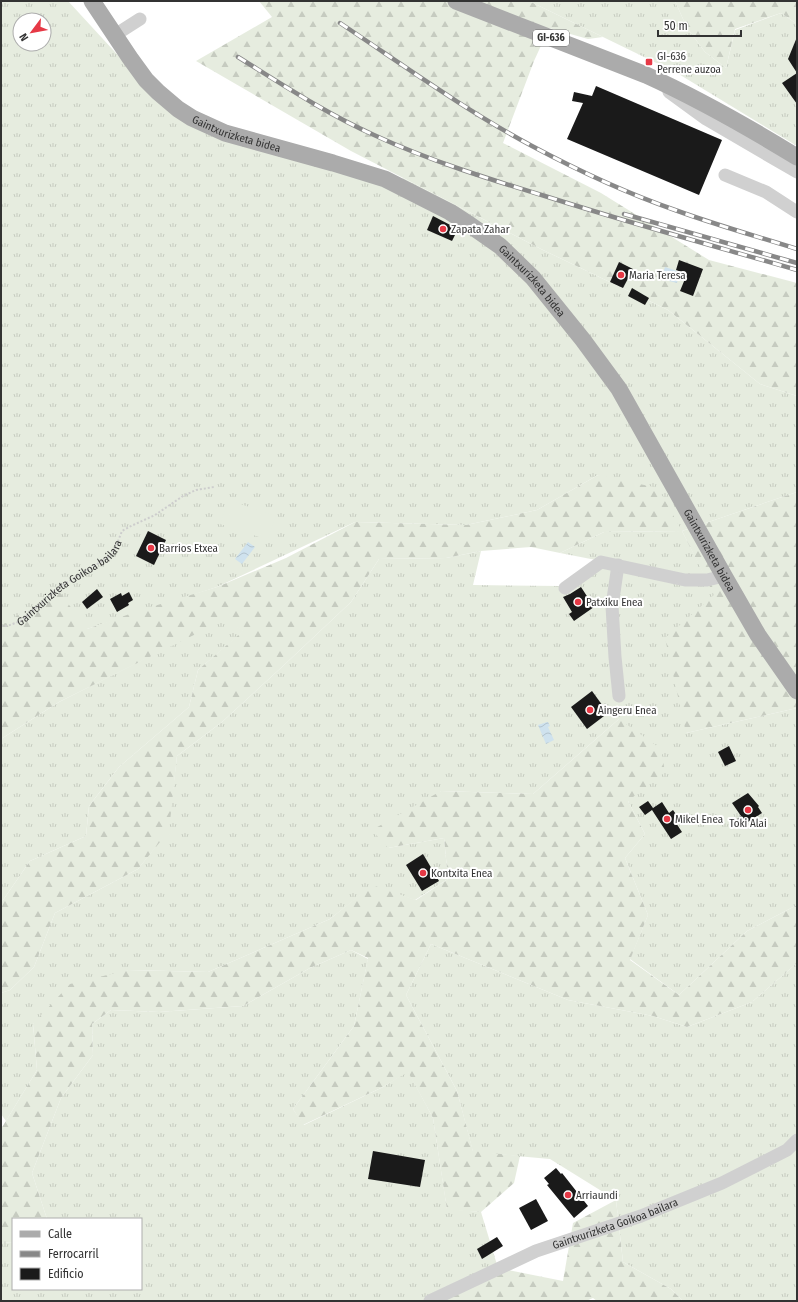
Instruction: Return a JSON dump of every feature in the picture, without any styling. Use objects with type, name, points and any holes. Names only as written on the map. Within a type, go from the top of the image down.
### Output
[{"type":"main road","name":"Gaintxurizketa bidea","points":[[92,1],[130,58],[150,84],[178,109],[192,118],[225,133],[333,163],[385,180],[450,212],[470,225],[500,246],[533,278],[584,340],[619,389],[758,635],[797,691]]},
{"type":"main road","name":"GI-636","points":[[456,1],[646,75],[728,116],[797,156]]},
{"type":"street","points":[[115,36],[140,19]]},
{"type":"street","points":[[646,75],[706,119],[797,172]]},
{"type":"street","points":[[725,175],[766,192],[797,212]]},
{"type":"street","points":[[565,588],[601,562],[686,580],[707,580],[724,576]]},
{"type":"street","points":[[618,565],[612,606],[615,656],[620,696]]},
{"type":"street","name":"Gaintxurizketa Goikoa bailara","points":[[430,1301],[536,1251],[641,1216],[722,1183],[787,1150],[797,1140]]},
{"type":"path","name":"Gaintxurizketa Goikoa bailara","points":[[1,626],[7,626],[21,621],[61,586],[107,558],[115,549],[122,531],[155,515],[183,496],[196,490],[214,487]]},
{"type":"green space","points":[[1,1],[68,1],[149,89],[303,161],[398,186],[403,178],[541,249],[668,310],[760,384],[797,396],[797,492],[682,531],[715,595],[686,733],[797,708],[797,905],[747,931],[679,995],[630,959],[648,915],[625,858],[645,834],[628,801],[619,719],[533,794],[441,791],[388,848],[444,838],[448,879],[415,900],[372,886],[330,919],[208,972],[128,970],[33,1024],[37,1070],[6,1121],[1,1114],[1,993],[10,990],[34,967],[55,913],[138,869],[168,831],[177,756],[222,722],[351,602],[379,559],[446,558],[481,551],[473,585],[560,586],[596,560],[560,553],[604,532],[681,531],[598,475],[537,510],[466,525],[355,522],[217,587],[87,629],[1,627]]},
{"type":"green space","points":[[259,1],[529,1],[603,37],[588,39],[549,28],[534,61],[503,143],[601,193],[709,260],[797,283],[797,396],[760,384],[668,310],[541,249],[351,151],[196,61],[272,17]]},
{"type":"green space","points":[[529,1],[675,1],[687,28],[705,52],[726,68],[735,30],[781,13],[797,24],[797,146],[677,73]]},
{"type":"green space","points":[[675,1],[797,1],[797,24],[781,13],[735,29],[726,68],[705,52],[687,28]]},
{"type":"green space","points":[[598,475],[658,488],[682,531],[604,532],[560,553],[531,547],[481,551],[446,558],[379,559],[351,602],[222,722],[177,756],[169,831],[138,869],[55,913],[34,967],[10,990],[1,993],[1,903],[30,861],[86,836],[89,806],[119,767],[189,707],[198,670],[243,631],[224,620],[59,702],[1,739],[1,626],[58,590],[87,629],[141,610],[217,587],[286,558],[355,522],[466,525],[537,510]]},
{"type":"green space","points":[[797,492],[797,708],[686,733],[665,638],[714,595],[682,531]]},
{"type":"green space","points":[[228,500],[276,516],[268,540],[220,524]]},
{"type":"green space","points":[[224,619],[244,631],[198,670],[189,707],[119,767],[89,806],[86,836],[30,861],[1,903],[1,739],[59,702]]},
{"type":"green space","points":[[619,719],[661,749],[665,772],[628,801],[645,834],[625,858],[648,915],[630,960],[679,995],[747,931],[797,905],[797,963],[752,1002],[687,1027],[653,1016],[568,1000],[431,944],[406,995],[457,1091],[473,1151],[520,1156],[514,1183],[481,1212],[447,1210],[433,1118],[408,1072],[383,1087],[303,1125],[293,1109],[354,1026],[368,958],[351,950],[310,968],[243,1006],[159,1012],[111,1010],[92,1024],[93,1055],[61,1098],[32,1173],[47,1218],[12,1218],[12,1242],[1,1243],[1,1129],[37,1070],[33,1024],[70,984],[128,970],[208,972],[330,919],[372,885],[416,900],[448,879],[444,838],[388,848],[372,830],[441,791],[533,794]]},
{"type":"green space","points":[[431,944],[568,1000],[653,1016],[687,1027],[752,1002],[797,963],[797,1301],[683,1301],[671,1289],[623,1262],[616,1200],[550,1159],[473,1152],[457,1091],[406,995]]},
{"type":"green space","points":[[351,950],[368,959],[354,1026],[293,1109],[304,1125],[383,1087],[408,1071],[433,1118],[447,1209],[481,1212],[498,1268],[429,1301],[1,1301],[1,1243],[12,1242],[12,1290],[142,1290],[142,1218],[47,1218],[32,1173],[61,1098],[93,1055],[92,1024],[111,1010],[159,1012],[243,1006],[310,968]]},
{"type":"green space","points":[[616,1200],[623,1262],[671,1289],[683,1301],[597,1301],[593,1298],[586,1301],[429,1301],[498,1268],[563,1281],[573,1223]]},
{"type":"water","points":[[665,267],[680,272],[677,283],[661,279]]},
{"type":"water","points":[[248,542],[255,547],[242,564],[235,559]]},
{"type":"water","points":[[548,722],[550,726],[548,727],[554,740],[546,744],[538,725]]},
{"type":"building","points":[[797,37],[797,73],[788,59]]},
{"type":"building","points":[[797,73],[797,104],[782,83]]},
{"type":"building","points":[[596,86],[722,140],[699,195],[567,139],[583,103],[572,101],[574,92],[592,96]]},
{"type":"building","name":"Zapata Zahar","points":[[433,216],[458,229],[452,241],[427,230]]},
{"type":"building","points":[[679,260],[703,269],[693,296],[680,291],[687,274],[676,270]]},
{"type":"building","name":"Maria Teresa","points":[[619,262],[633,269],[623,288],[610,282]]},
{"type":"building","points":[[632,288],[649,298],[645,305],[628,296]]},
{"type":"building","name":"Barrios Etxea","points":[[148,531],[166,540],[154,565],[136,556]]},
{"type":"building","name":"Patxiku Enea","points":[[581,587],[594,607],[574,621],[569,614],[572,612],[563,597]]},
{"type":"building","points":[[97,589],[103,597],[87,609],[82,602]]},
{"type":"building","points":[[129,592],[133,600],[128,603],[129,605],[117,612],[110,599],[121,593],[122,596]]},
{"type":"building","name":"Aingeru Enea","points":[[592,691],[608,713],[587,729],[571,707]]},
{"type":"building","points":[[729,746],[736,761],[725,766],[718,752]]},
{"type":"building","name":"Toki Alai","points":[[748,793],[759,806],[758,807],[762,813],[740,827],[736,820],[741,816],[732,803]]},
{"type":"building","name":"Mikel Enea","points":[[648,801],[653,808],[662,802],[669,813],[673,810],[678,817],[674,820],[682,832],[671,839],[652,810],[645,815],[639,807]]},
{"type":"building","name":"Kontxita Enea","points":[[423,854],[439,881],[422,891],[406,865]]},
{"type":"building","points":[[373,1151],[425,1160],[420,1187],[368,1179]]},
{"type":"building","name":"Arriaundi","points":[[556,1168],[561,1174],[562,1173],[588,1206],[574,1218],[547,1185],[549,1184],[544,1178]]},
{"type":"building","points":[[536,1199],[548,1221],[531,1230],[519,1208]]},
{"type":"building","points":[[497,1237],[503,1246],[482,1259],[477,1249]]},
{"type":"railway","points":[[340,23],[434,87],[483,118],[566,164],[620,189],[657,203],[706,221],[797,249]]},
{"type":"railway","points":[[238,57],[305,99],[339,118],[417,153],[482,176],[579,207],[797,270]]},
{"type":"railway","points":[[624,214],[797,263]]},
{"type":"place","name":"GI-636 Perrene auzoa","points":[[649,62]]},
{"type":"place","name":"Zapata Zahar","points":[[443,229]]},
{"type":"place","name":"Maria Teresa","points":[[621,275]]},
{"type":"place","name":"Barrios Etxea","points":[[151,548]]},
{"type":"place","name":"Patxiku Enea","points":[[578,602]]},
{"type":"place","name":"Aingeru Enea","points":[[590,710]]},
{"type":"place","name":"Toki Alai","points":[[748,810]]},
{"type":"place","name":"Mikel Enea","points":[[667,819]]},
{"type":"place","name":"Kontxita Enea","points":[[423,873]]},
{"type":"place","name":"Arriaundi","points":[[568,1195]]}]
